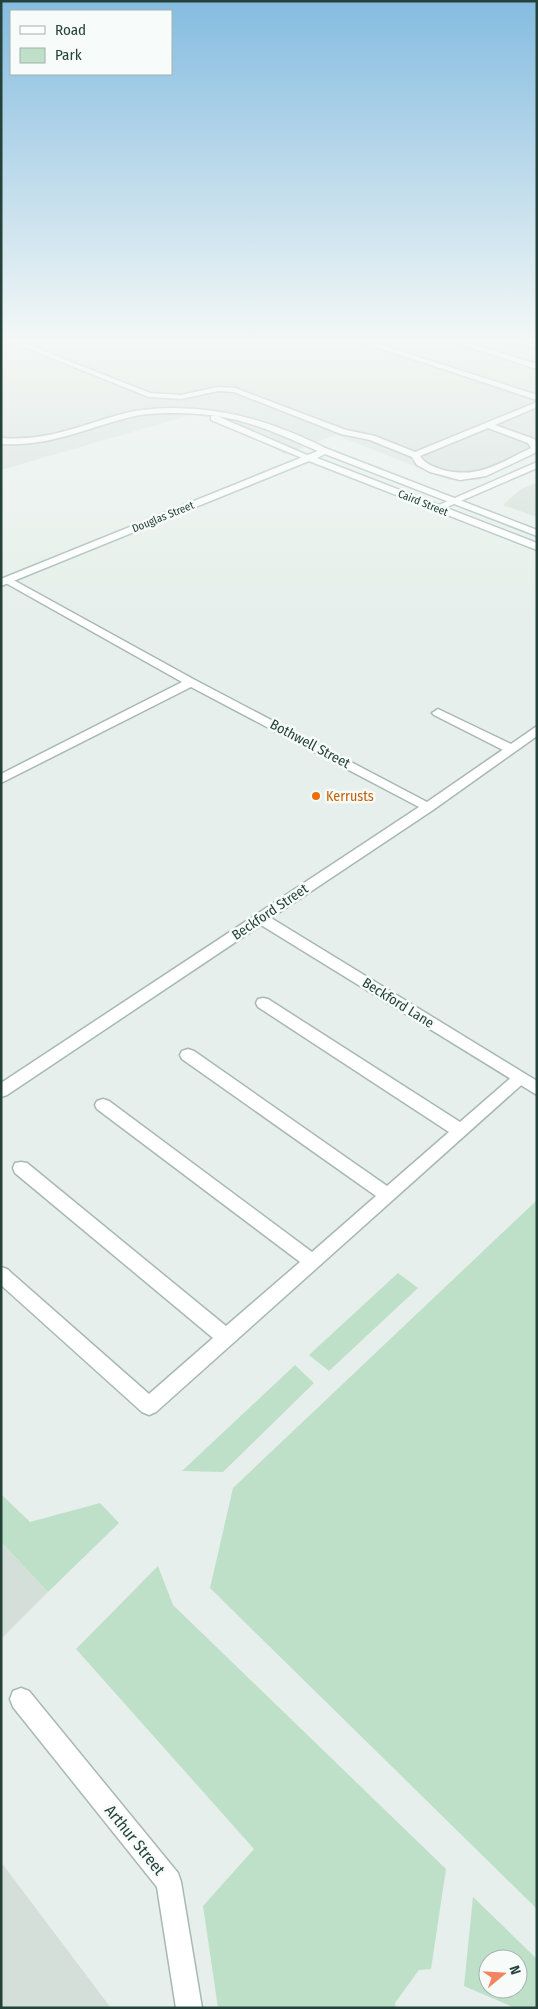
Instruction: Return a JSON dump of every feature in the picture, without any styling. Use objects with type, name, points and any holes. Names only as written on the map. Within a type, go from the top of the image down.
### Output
[{"type":"street","name":"Caird Street","points":[[1,441],[48,440],[80,432]]},
{"type":"street","name":"Caird Street","points":[[248,432],[310,458],[537,547]]},
{"type":"street","name":"Caird Street","points":[[279,432],[537,533]]},
{"type":"street","points":[[343,432],[372,438],[415,454],[420,463],[433,470],[460,477],[490,471],[535,449],[535,445],[530,440],[507,432]]},
{"type":"street","points":[[415,454],[468,432]]},
{"type":"street","name":"Douglas Street","points":[[5,582],[325,451]]},
{"type":"street","points":[[437,508],[537,465]]},
{"type":"street","name":"Bothwell Street","points":[[5,582],[428,807]]},
{"type":"street","points":[[1,779],[191,682]]},
{"type":"street","points":[[438,712],[509,748]]},
{"type":"street","name":"Beckford Street","points":[[1,1090],[428,807],[537,730]]},
{"type":"street","name":"Beckford Lane","points":[[260,918],[537,1089]]},
{"type":"street","points":[[263,1003],[461,1130]]},
{"type":"street","points":[[188,1055],[388,1195]]},
{"type":"street","points":[[1,1274],[149,1406],[520,1079]]},
{"type":"street","points":[[103,1105],[312,1262]]},
{"type":"street","points":[[21,1168],[227,1338]]},
{"type":"street","name":"Arthur Street","points":[[21,1699],[169,1882],[189,2008]]},
{"type":"shaded area","points":[[1,432],[133,432],[1,470]]},
{"type":"shaded area","points":[[241,432],[537,432],[537,453],[478,480],[450,480],[336,435],[285,454]]},
{"type":"shaded area","points":[[537,483],[537,517],[503,505],[521,489]]},
{"type":"shaded area","points":[[1,1542],[48,1592],[1,1639]]},
{"type":"shaded area","points":[[1,1862],[111,2008],[1,2008]]},
{"type":"green space","points":[[537,1200],[537,1909],[210,1588],[233,1488]]},
{"type":"green space","points":[[398,1273],[418,1288],[329,1371],[309,1355]]},
{"type":"green space","points":[[295,1365],[314,1383],[223,1472],[182,1471]]},
{"type":"green space","points":[[1,1494],[30,1522],[100,1503],[119,1523],[48,1592],[1,1542]]},
{"type":"green space","points":[[158,1566],[173,1605],[446,1869],[431,1969],[419,1970],[395,2003],[396,2008],[218,2008],[203,1906],[254,1849],[76,1649]]},
{"type":"green space","points":[[473,1897],[527,1949],[478,1949],[478,1992],[464,1986]]},
{"type":"green space","points":[[528,1950],[537,1959],[537,2008],[515,2008],[494,1999],[528,1999]]},
{"type":"place","name":"Kerrusts","points":[[316,796]]}]
